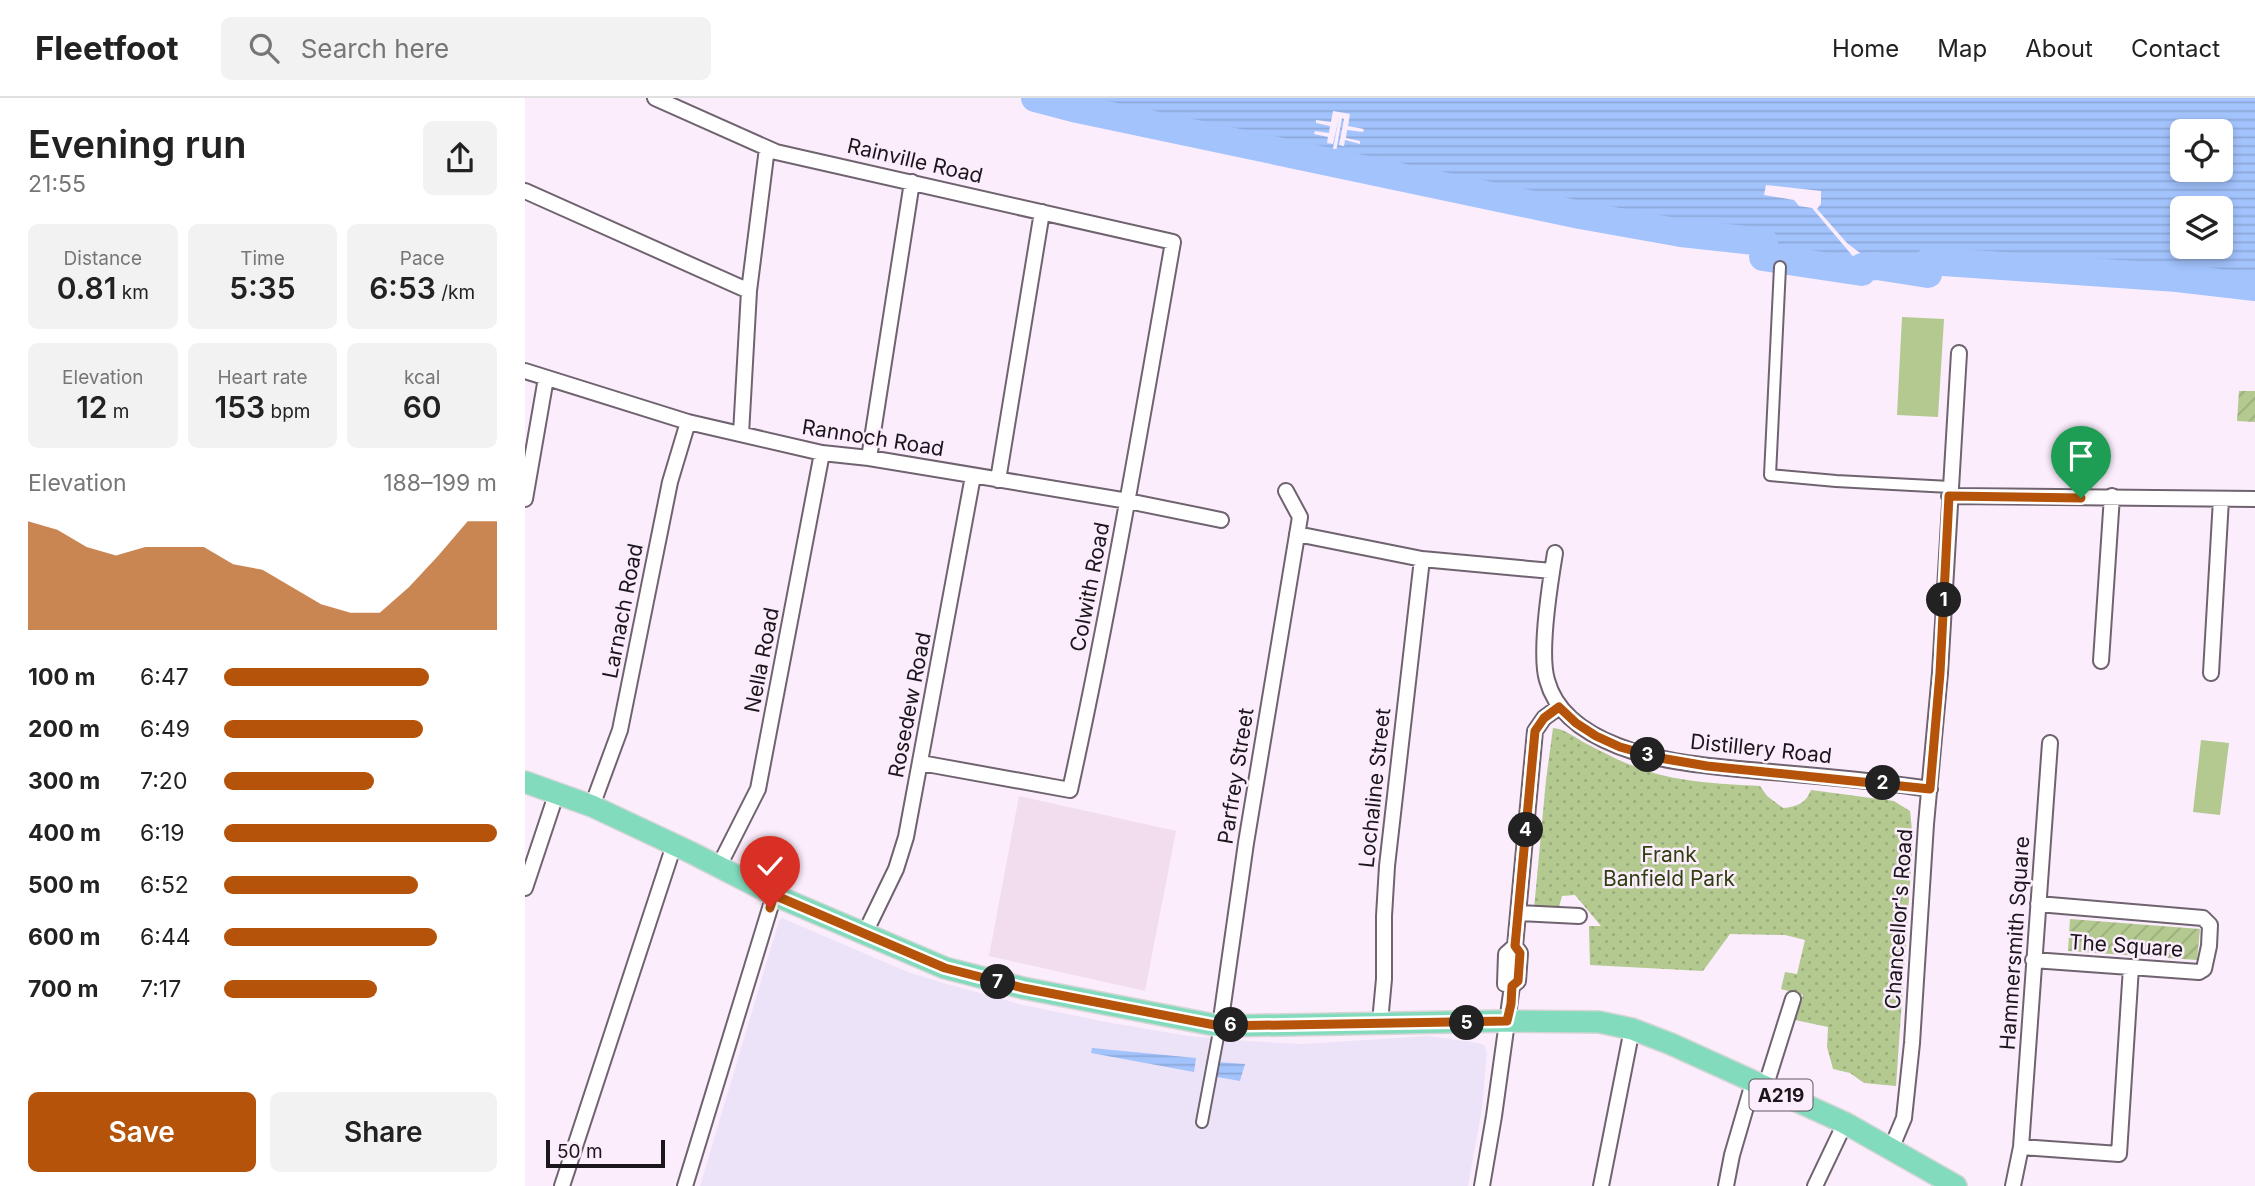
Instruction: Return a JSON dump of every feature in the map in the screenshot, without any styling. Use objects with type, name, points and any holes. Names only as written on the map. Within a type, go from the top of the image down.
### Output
[{"type":"main road","name":"A219","points":[[525,782],[592,806],[774,895],[945,968],[1023,988],[1220,1026],[1507,1021],[1599,1022],[1632,1029],[1671,1044],[1846,1124],[1956,1186]]},
{"type":"street","name":"Rainville Road","points":[[655,98],[767,148],[1173,242]]},
{"type":"street","points":[[741,435],[749,291],[767,148]]},
{"type":"street","points":[[869,458],[912,182]]},
{"type":"street","points":[[525,191],[749,291]]},
{"type":"street","points":[[998,481],[1042,212]]},
{"type":"street","name":"Colwith Road","points":[[921,763],[1070,790],[1128,501],[1173,242]]},
{"type":"street","points":[[1780,267],[1770,475],[1950,491],[2081,498],[2112,496],[2255,499]]},
{"type":"street","name":"Chancellor's Road","points":[[1891,1149],[1904,1118],[1940,673],[1959,353]]},
{"type":"street","name":"Rannoch Road","points":[[525,371],[688,422],[822,453],[869,458],[1128,501],[1221,520]]},
{"type":"street","points":[[525,499],[546,378]]},
{"type":"street","name":"Larnach Road","points":[[592,806],[621,730],[670,482],[688,422]]},
{"type":"street","name":"Nella Road","points":[[719,866],[758,789],[822,453]]},
{"type":"street","name":"Rosedew Road","points":[[864,935],[896,869],[906,836],[973,477]]},
{"type":"street","name":"Parfrey Street","points":[[1220,1026],[1246,843],[1300,517],[1286,491]]},
{"type":"street","points":[[2101,660],[2112,496]]},
{"type":"street","points":[[2211,673],[2221,499]]},
{"type":"street","points":[[1297,534],[1422,559],[1552,571]]},
{"type":"street","points":[[1482,1186],[1512,986],[1518,981],[1520,953],[1515,946],[1535,731],[1544,718],[1559,707],[1547,682],[1545,669],[1555,553]]},
{"type":"street","name":"Lochaline Street","points":[[1380,1022],[1387,866],[1422,559]]},
{"type":"street","name":"Distillery Road","points":[[1559,707],[1576,723],[1596,736],[1620,747],[1660,758],[1707,766],[1930,789]]},
{"type":"street","name":"Hammersmith Square","points":[[2013,1186],[2021,1147],[2050,743]]},
{"type":"street","points":[[525,888],[557,792]]},
{"type":"street","points":[[562,1186],[674,845]]},
{"type":"street","points":[[685,1186],[774,895]]},
{"type":"street","name":"The Square","points":[[2033,960],[2199,972],[2204,969],[2209,946],[2210,925],[2203,918],[2038,904]]},
{"type":"street","points":[[1518,913],[1579,916]]},
{"type":"street","points":[[2021,1147],[2119,1154],[2131,967]]},
{"type":"street","points":[[1726,1186],[1732,1155],[1793,999]]},
{"type":"street","points":[[1202,1122],[1220,1026]]},
{"type":"street","points":[[1601,1186],[1632,1029]]},
{"type":"street","points":[[1815,1186],[1846,1124]]},
{"type":"shaded area","points":[[1019,796],[1176,831],[1145,991],[989,956]]},
{"type":"shaded area","points":[[782,918],[908,972],[1023,1005],[1106,1022],[1189,1036],[1248,1041],[1303,1044],[1428,1036],[1479,1043],[1484,1045],[1487,1052],[1482,1108],[1468,1186],[700,1186]]},
{"type":"green space","points":[[1902,317],[1944,319],[1938,417],[1897,415]]},
{"type":"green space","points":[[2239,391],[2255,391],[2255,422],[2237,421]]},
{"type":"green space","name":"Frank Banfield Park","points":[[1553,728],[1623,762],[1651,772],[1697,781],[1760,786],[1767,796],[1783,808],[1800,804],[1811,790],[1894,801],[1910,811],[1913,840],[1896,1086],[1864,1083],[1850,1073],[1833,1069],[1827,1047],[1828,1027],[1795,1020],[1803,995],[1781,989],[1785,972],[1797,974],[1805,940],[1785,935],[1730,934],[1703,971],[1590,965],[1589,926],[1601,926],[1575,895],[1562,896],[1558,911],[1534,909]]},
{"type":"green space","points":[[2201,740],[2229,743],[2220,815],[2193,812]]},
{"type":"green space","points":[[2070,919],[2200,929],[2197,960],[2068,951]]},
{"type":"water","points":[[1035,98],[2255,98],[2255,287],[2177,278],[1930,261],[1928,274],[1877,266],[1863,267],[1862,272],[1763,257],[1764,242],[1681,233],[1580,215]]},
{"type":"water","points":[[1092,1048],[1196,1058],[1194,1072],[1091,1053]]},
{"type":"water","points":[[1216,1062],[1245,1064],[1240,1081],[1212,1076]]},
{"type":"pier","points":[[1333,111],[1350,114],[1348,126],[1364,129],[1363,132],[1347,130],[1346,138],[1360,141],[1360,144],[1345,140],[1344,146],[1339,145],[1342,118],[1334,163],[1330,163],[1339,118],[1333,144],[1327,143],[1328,137],[1314,134],[1315,131],[1329,133],[1330,126],[1316,123],[1316,120],[1331,122]]},
{"type":"pier","points":[[1766,185],[1821,191],[1821,204],[1817,209],[1847,243],[1877,266],[1862,267],[1812,208],[1799,206],[1794,200],[1764,195]]},
{"type":"waterway","points":[[1035,98],[1580,215],[1681,233],[1764,242],[1763,257],[1862,272],[1862,267],[1877,266],[1928,274],[1929,261],[2177,278],[2255,287]]},
{"type":"route","points":[[770,908],[774,895],[945,968],[1023,988],[1220,1026],[1507,1021],[1512,986],[1518,981],[1520,953],[1515,946],[1535,731],[1544,718],[1559,707],[1576,723],[1596,736],[1620,747],[1660,758],[1707,766],[1930,789],[1940,673],[1949,496],[2081,498]]}]
